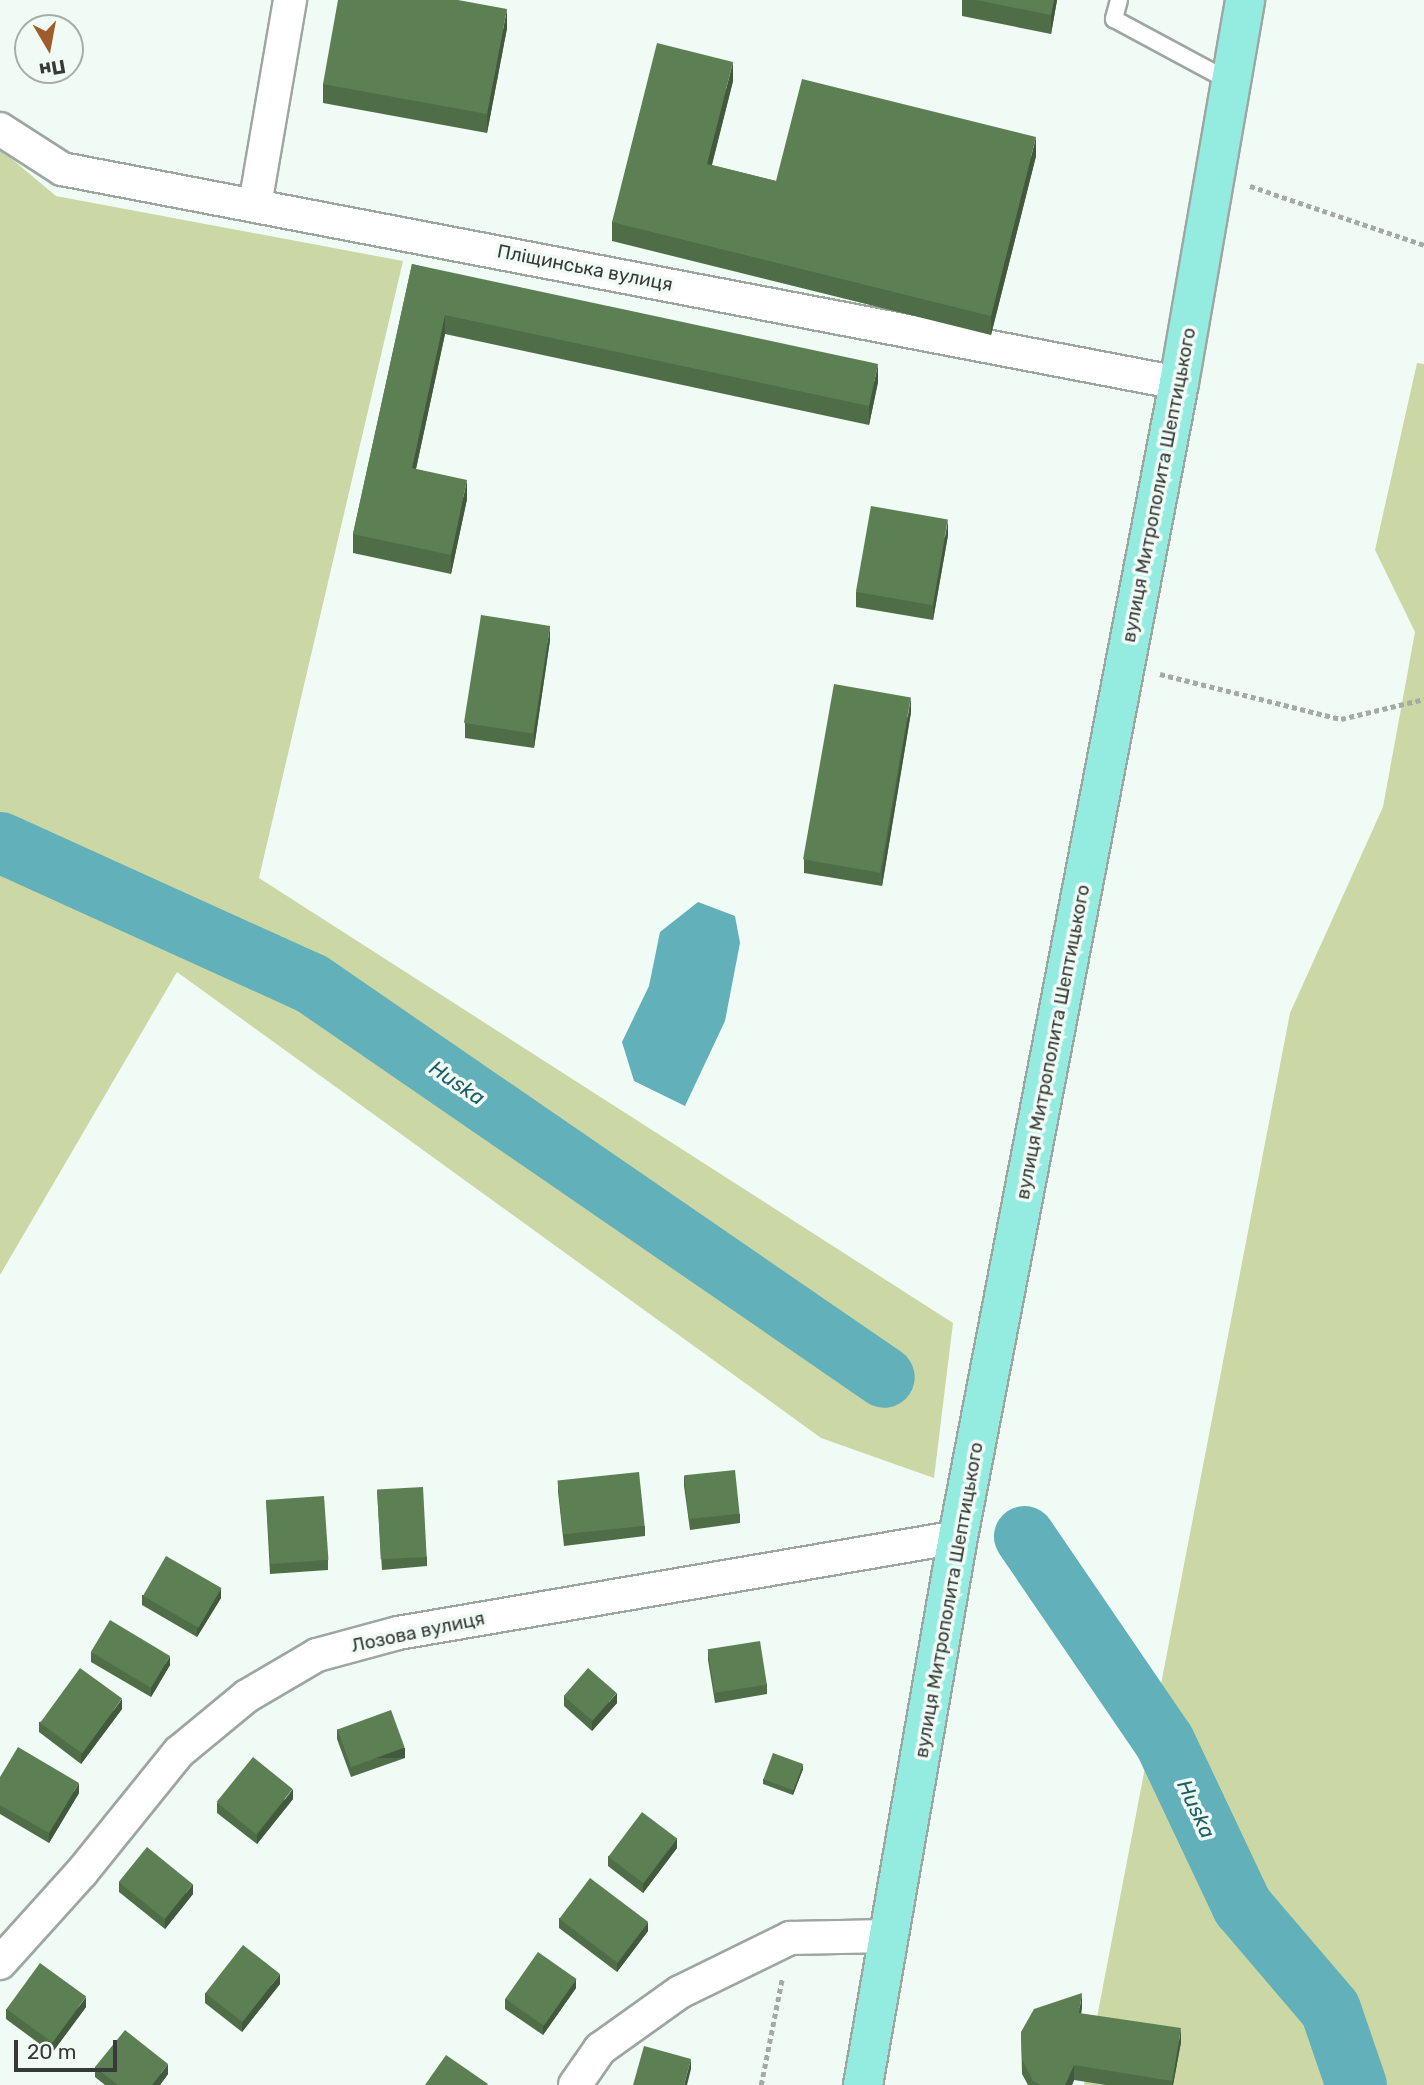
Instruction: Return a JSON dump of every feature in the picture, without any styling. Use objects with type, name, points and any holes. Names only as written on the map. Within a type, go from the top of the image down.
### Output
[{"type":"main road","name":"вулиця Митрополита Шептицького","points":[[863,2085],[958,1537],[1180,383],[1245,0]]},
{"type":"street","points":[[255,205],[290,0]]},
{"type":"street","name":"Пліщинська вулиця","points":[[0,129],[62,169],[1180,383]]},
{"type":"street","name":"Лозова вулиця","points":[[0,1963],[82,1872],[179,1752],[247,1696],[317,1654],[398,1633],[958,1537]]},
{"type":"street","points":[[575,2085],[600,2049],[680,1992],[790,1938],[889,1936]]},
{"type":"lane","points":[[1119,0],[1114,19],[1231,82]]},
{"type":"path","points":[[1216,175],[1424,245]]},
{"type":"path","points":[[1125,666],[1341,719],[1424,699]]},
{"type":"path","points":[[761,2085],[790,1938]]},
{"type":"green space","points":[[0,149],[56,196],[403,261],[259,878],[953,1323],[934,1478],[821,1438],[177,972],[0,1275]]},
{"type":"green space","points":[[1417,363],[1424,364],[1424,2085],[1084,2085],[1290,1013],[1383,807],[1415,632],[1375,550]]},
{"type":"water","points":[[698,902],[735,916],[740,943],[725,1021],[685,1106],[634,1081],[622,1042],[649,986],[660,932]]},
{"type":"building","points":[[338,0],[458,0],[507,9],[487,114],[323,84]]},
{"type":"building","points":[[976,0],[1054,0],[1051,15]]},
{"type":"building","points":[[657,43],[733,62],[707,164],[776,181],[802,79],[1036,137],[991,316],[612,222]]},
{"type":"building","points":[[412,264],[878,364],[869,406],[445,315],[412,468],[467,480],[451,555],[353,534]]},
{"type":"building","points":[[871,506],[948,520],[933,605],[856,592]]},
{"type":"building","points":[[481,615],[550,626],[533,734],[464,723]]},
{"type":"building","points":[[834,684],[911,698],[880,873],[803,859]]},
{"type":"building","points":[[735,1470],[740,1514],[689,1519],[684,1475]]},
{"type":"building","points":[[639,1472],[645,1526],[563,1534],[557,1481]]},
{"type":"building","points":[[423,1487],[427,1557],[381,1559],[377,1489]]},
{"type":"building","points":[[324,1496],[328,1560],[271,1564],[266,1500]]},
{"type":"building","points":[[166,1556],[221,1588],[198,1628],[143,1596]]},
{"type":"building","points":[[110,1620],[170,1656],[151,1688],[91,1652]]},
{"type":"building","points":[[760,1641],[767,1684],[715,1693],[708,1649]]},
{"type":"building","points":[[80,1668],[122,1699],[82,1754],[40,1723]]},
{"type":"building","points":[[588,1668],[617,1693],[592,1721],[564,1696]]},
{"type":"building","points":[[391,1710],[405,1748],[351,1767],[337,1729]]},
{"type":"building","points":[[18,1747],[79,1783],[49,1833],[0,1805],[0,1777]]},
{"type":"building","points":[[773,1753],[803,1764],[793,1790],[763,1779]]},
{"type":"building","points":[[253,1757],[293,1789],[256,1834],[216,1802]]},
{"type":"building","points":[[642,1812],[677,1838],[643,1883],[608,1857]]},
{"type":"building","points":[[147,1847],[193,1884],[165,1919],[119,1882]]},
{"type":"building","points":[[590,1878],[648,1922],[618,1963],[559,1919]]},
{"type":"building","points":[[243,1945],[280,1974],[242,2022],[205,1993]]},
{"type":"building","points":[[538,1952],[577,1979],[544,2026],[505,1999]]},
{"type":"building","points":[[40,1963],[86,1997],[53,2043],[6,2009]]},
{"type":"building","points":[[1082,1993],[1079,2013],[1181,2028],[1172,2081],[1074,2065],[1065,2085],[1040,2085],[1033,2081],[1022,2059],[1021,2032],[1034,2009]]},
{"type":"building","points":[[125,2030],[168,2064],[152,2085],[118,2085],[95,2067]]},
{"type":"building","points":[[644,2046],[691,2059],[684,2085],[633,2085]]},
{"type":"building","points":[[446,2055],[488,2084],[425,2085]]},
{"type":"waterway","name":"Huska","points":[[0,842],[311,983],[884,1377]]},
{"type":"waterway","name":"Huska","points":[[1024,1536],[1164,1741],[1242,1906],[1330,2009],[1356,2085]]}]
